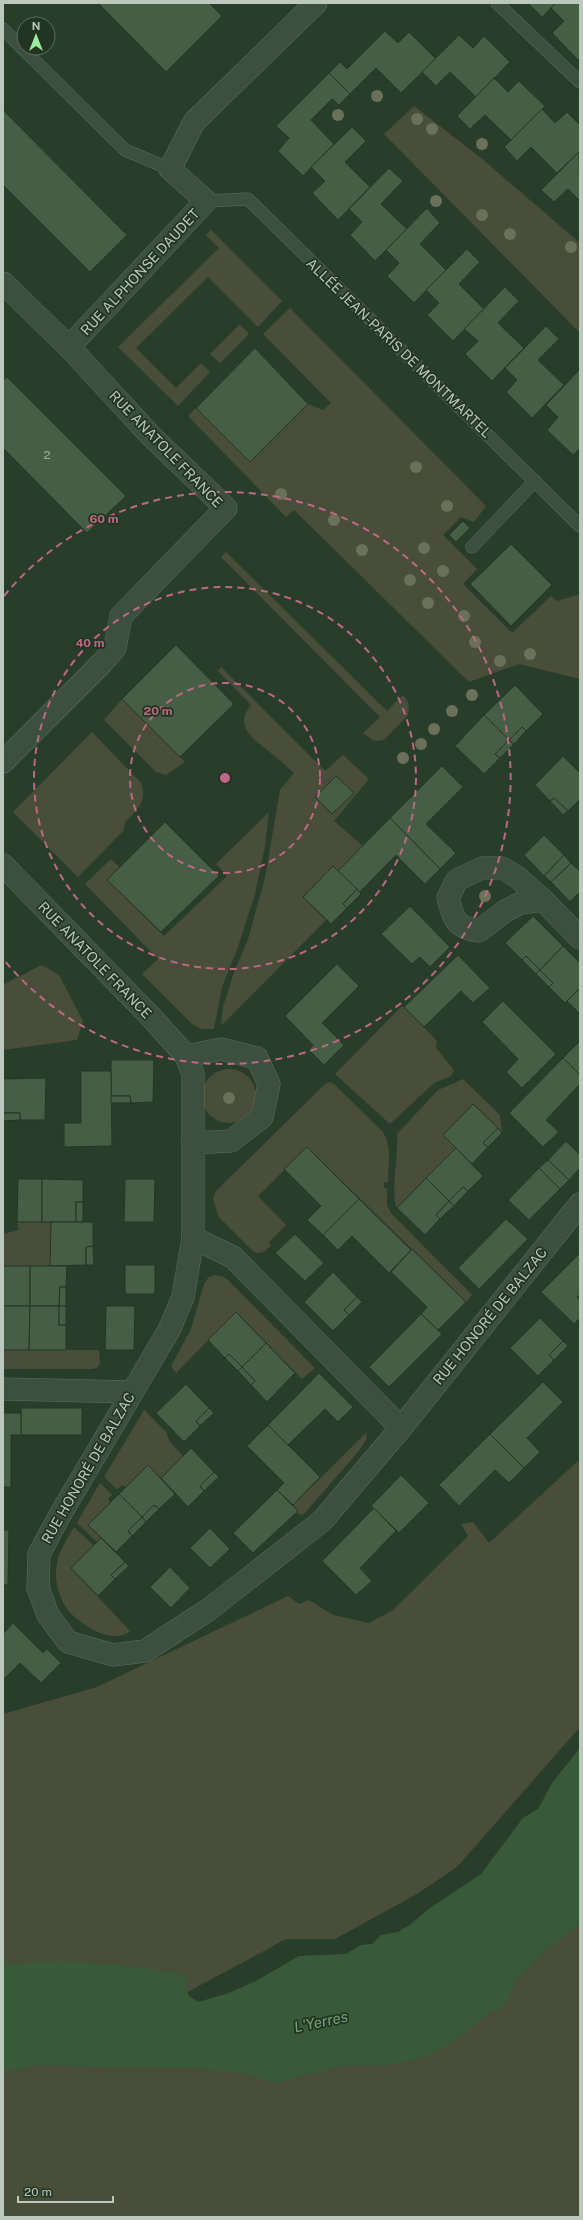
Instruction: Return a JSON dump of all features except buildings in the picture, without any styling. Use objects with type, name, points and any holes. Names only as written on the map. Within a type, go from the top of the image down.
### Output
[{"type":"street","points":[[170,169],[194,122],[316,3]]},
{"type":"street","name":"RUE ALPHONSE DAUDET","points":[[69,347],[206,201],[170,169]]},
{"type":"street","name":"RUE ANATOLE FRANCE","points":[[3,283],[69,347],[151,436],[226,508],[121,616],[115,648],[3,762]]},
{"type":"street","name":"RUE ANATOLE FRANCE","points":[[3,865],[93,956],[186,1056]]},
{"type":"street","points":[[543,900],[580,938]]},
{"type":"street","points":[[186,1056],[221,1048],[257,1058],[269,1084],[262,1118],[231,1141],[193,1143]]},
{"type":"street","name":"RUE HONORÉ DE BALZAC","points":[[186,1056],[193,1074],[193,1238],[183,1297],[169,1330],[60,1515],[40,1554],[38,1588],[48,1615],[68,1642],[113,1655],[145,1650],[196,1618],[322,1521],[402,1428],[580,1204]]},
{"type":"street","points":[[193,1238],[233,1258],[402,1428]]},
{"type":"street","points":[[3,1389],[132,1392]]},
{"type":"lane","points":[[497,3],[580,82]]},
{"type":"lane","points":[[3,29],[125,150],[170,169]]},
{"type":"lane","name":"ALLÉE JEAN-PARIS DE MONTMARTEL","points":[[206,201],[248,199],[580,526]]},
{"type":"lane","points":[[472,547],[535,481]]},
{"type":"shaded area","points":[[414,106],[481,158],[580,243],[580,333],[384,134]]},
{"type":"shaded area","points":[[211,230],[282,301],[258,327],[208,277],[136,348],[176,388],[201,363],[210,372],[178,406],[118,347],[219,248],[206,235]]},
{"type":"shaded area","points":[[290,308],[486,506],[474,522],[461,517],[443,535],[477,569],[463,584],[512,633],[551,596],[557,601],[580,594],[580,679],[519,664],[469,682],[294,510],[286,517],[188,416],[196,408],[250,462],[308,404],[323,410],[331,403],[263,334]]},
{"type":"shaded area","points":[[240,324],[249,334],[220,363],[210,354]]},
{"type":"shaded area","points":[[226,552],[387,711],[403,695],[405,697],[409,709],[408,715],[384,740],[374,741],[363,733],[380,717],[221,557]]},
{"type":"shaded area","points":[[221,667],[325,771],[343,755],[369,779],[334,821],[363,846],[338,871],[333,866],[303,897],[326,920],[221,1026],[223,1007],[233,975],[248,939],[265,878],[280,790],[294,773],[250,734],[244,721],[246,713],[251,705],[218,671]]},
{"type":"shaded area","points":[[122,699],[185,762],[166,775],[156,772],[104,720]]},
{"type":"shaded area","points":[[92,732],[141,783],[143,795],[140,805],[125,822],[124,830],[78,877],[13,812]]},
{"type":"shaded area","points":[[269,812],[265,846],[255,894],[237,950],[222,987],[214,1029],[202,1029],[192,1024],[142,974],[158,959],[85,884],[111,859],[119,867],[107,880],[164,936],[227,876],[216,864]]},
{"type":"shaded area","points":[[41,965],[59,975],[83,1021],[77,1040],[3,1050],[3,985]]},
{"type":"shaded area","points":[[401,1007],[404,1007],[437,1041],[436,1048],[454,1070],[451,1076],[434,1083],[390,1124],[335,1074]]},
{"type":"shaded area","points":[[224,1069],[234,1069],[244,1073],[252,1081],[256,1091],[256,1101],[252,1111],[244,1119],[234,1123],[224,1123],[214,1119],[206,1111],[202,1101],[202,1091],[206,1081],[214,1073]]},
{"type":"shaded area","points":[[463,1079],[500,1115],[502,1133],[473,1104],[443,1135],[456,1148],[397,1208],[394,1194],[394,1184],[397,1134],[438,1090]]},
{"type":"shaded area","points":[[329,1082],[334,1084],[383,1132],[389,1150],[388,1182],[384,1182],[384,1188],[387,1189],[387,1205],[391,1213],[472,1295],[466,1302],[307,1147],[258,1196],[286,1225],[269,1242],[271,1245],[266,1251],[262,1253],[254,1252],[218,1216],[213,1198],[216,1191],[325,1084]]},
{"type":"shaded area","points":[[17,1222],[51,1222],[50,1266],[3,1266],[3,1234],[19,1230]]},
{"type":"shaded area","points":[[214,1275],[222,1276],[229,1281],[315,1368],[302,1379],[236,1312],[176,1373],[171,1366],[191,1329],[204,1284],[208,1278]]},
{"type":"shaded area","points":[[3,1350],[99,1350],[100,1363],[97,1368],[92,1369],[3,1369]]},
{"type":"shaded area","points":[[144,1410],[166,1432],[170,1442],[183,1456],[161,1478],[148,1466],[126,1488],[123,1485],[117,1489],[104,1477]]},
{"type":"shaded area","points":[[367,1432],[366,1440],[358,1452],[303,1515],[295,1513],[298,1510],[293,1505]]},
{"type":"shaded area","points":[[580,1459],[580,1727],[457,1867],[417,1894],[335,1939],[286,1939],[171,2001],[3,1985],[3,1714],[97,1687],[288,1596],[299,1604],[309,1600],[333,1615],[369,1623],[393,1610],[468,1536],[461,1524],[473,1522],[489,1543]]},
{"type":"shaded area","points":[[100,1483],[112,1495],[108,1499],[111,1503],[88,1525],[101,1538],[97,1542],[77,1523]]},
{"type":"shaded area","points":[[74,1527],[94,1546],[71,1568],[130,1631],[123,1635],[106,1635],[88,1627],[73,1616],[65,1606],[56,1582],[56,1572],[58,1559],[62,1548]]},
{"type":"shaded area","points":[[580,1901],[580,2217],[3,2217],[3,2062]]},
{"type":"water","name":"L'Yerres","points":[[580,1748],[580,1924],[544,1952],[515,1981],[509,1998],[502,2009],[492,2011],[455,2041],[424,2058],[385,2065],[338,2066],[277,2083],[241,2073],[191,2067],[122,2068],[41,2065],[3,2071],[3,1965],[49,1962],[95,1963],[187,1975],[185,1985],[189,1996],[198,2002],[226,1994],[254,1982],[299,1956],[346,1954],[361,1945],[372,1944],[381,1935],[398,1932],[410,1925],[426,1911],[481,1874],[523,1818],[538,1809],[552,1783]]}]
